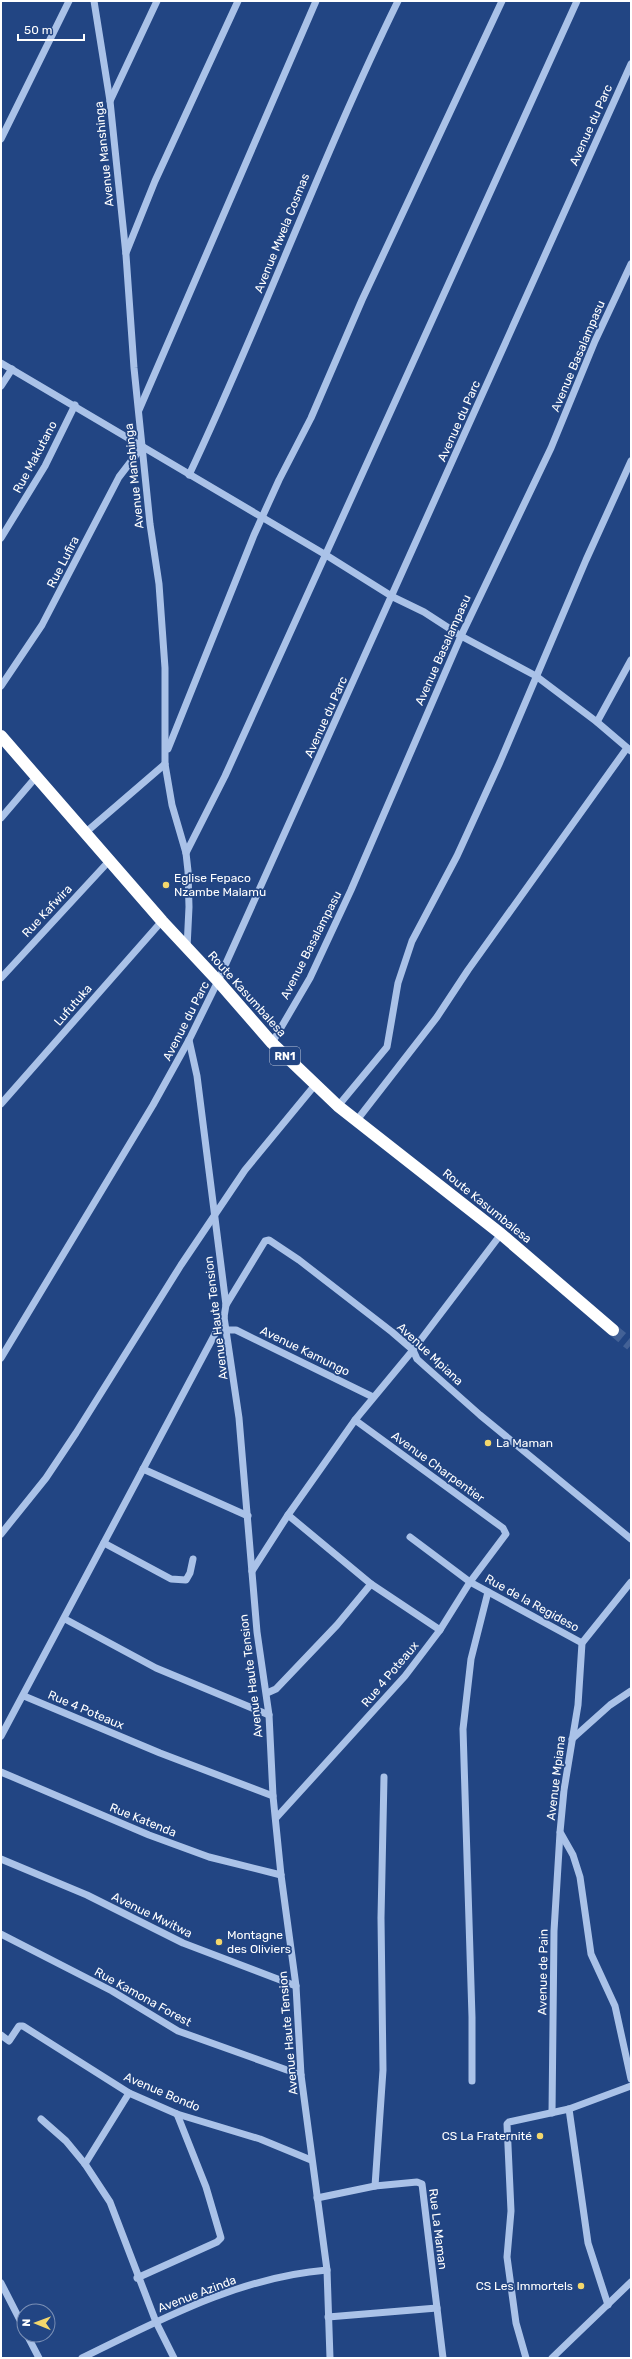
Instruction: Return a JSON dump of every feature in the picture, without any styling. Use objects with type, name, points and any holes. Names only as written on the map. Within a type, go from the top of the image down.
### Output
[{"type":"highway","name":"Route Kasumbalesa","points":[[1,736],[162,921],[218,981],[272,1043],[315,1085],[338,1106],[501,1234],[613,1330]]},
{"type":"street","points":[[1,139],[69,1]]},
{"type":"street","name":"Avenue Manshinga","points":[[94,1],[110,101],[126,255],[138,411],[160,584],[165,668],[166,764],[172,806],[186,853],[189,907],[187,948]]},
{"type":"street","points":[[110,101],[157,1]]},
{"type":"street","points":[[126,255],[155,181],[238,1]]},
{"type":"street","points":[[138,411],[316,1]]},
{"type":"street","name":"Avenue Mwela Cosmas","points":[[190,475],[227,396],[350,100],[398,1]]},
{"type":"street","points":[[167,753],[229,595],[262,517],[314,411],[362,300],[502,1]]},
{"type":"street","points":[[186,853],[225,776],[577,1]]},
{"type":"street","name":"Avenue du Parc","points":[[1,1358],[4,1346],[154,1105],[189,1040],[218,981],[393,597],[631,64]]},
{"type":"street","name":"Avenue Basalampasu","points":[[272,1043],[310,978],[351,890],[461,636],[545,461],[598,334],[631,264]]},
{"type":"street","points":[[1,363],[326,555],[393,597],[424,612],[461,636],[536,676],[597,722],[629,750],[468,970],[437,1017],[357,1120]]},
{"type":"street","points":[[1,386],[12,369]]},
{"type":"street","name":"Rue Makutano","points":[[1,538],[45,466],[74,405]]},
{"type":"street","name":"Rue Lufira","points":[[1,686],[42,625],[119,477],[142,447]]},
{"type":"street","points":[[338,1106],[386,1047],[398,983],[412,940],[457,856],[631,461]]},
{"type":"street","points":[[597,722],[631,660]]},
{"type":"street","points":[[86,833],[166,764]]},
{"type":"street","points":[[1,818],[36,778]]},
{"type":"street","name":"Rue Kafwira","points":[[1,978],[110,860]]},
{"type":"street","name":"Lufutuka","points":[[1,1104],[162,921]]},
{"type":"street","name":"Avenue Haute Tension","points":[[189,1040],[197,1076],[226,1305],[224,1317],[240,1418],[257,1632],[269,1715],[273,1796],[281,1875],[296,1986],[301,2075],[311,2160],[327,2270],[330,2358]]},
{"type":"street","points":[[1,1534],[46,1478],[76,1433],[180,1265],[214,1218],[245,1170],[315,1085]]},
{"type":"street","points":[[252,1571],[288,1515],[355,1420],[413,1350],[501,1234]]},
{"type":"street","name":"Avenue Mpiana","points":[[226,1305],[265,1241],[269,1240],[299,1260],[413,1350],[417,1359],[480,1415],[631,1539]]},
{"type":"street","points":[[1,1736],[24,1696],[224,1317]]},
{"type":"street","name":"Avenue Kamungo","points":[[226,1330],[236,1330],[373,1397]]},
{"type":"street","name":"Avenue Charpentier","points":[[355,1420],[503,1528],[506,1534]]},
{"type":"street","points":[[143,1470],[248,1516]]},
{"type":"street","points":[[288,1515],[371,1584],[440,1630]]},
{"type":"street","name":"Rue 4 Poteaux","points":[[276,1818],[405,1676],[440,1630],[470,1582],[506,1534]]},
{"type":"street","name":"Rue de la Regideso","points":[[410,1537],[470,1582],[582,1643]]},
{"type":"street","points":[[104,1543],[170,1579],[180,1581],[186,1580],[190,1573],[193,1560]]},
{"type":"street","points":[[582,1643],[631,1582]]},
{"type":"street","points":[[267,1694],[276,1689],[338,1625],[371,1584]]},
{"type":"street","points":[[472,2081],[472,2017],[463,1729],[471,1659],[488,1592]]},
{"type":"street","points":[[65,1618],[156,1668],[269,1715]]},
{"type":"street","name":"Avenue Mpiana","points":[[582,1643],[578,1705],[560,1832],[573,1855],[580,1877],[592,1954],[615,2006],[631,2079]]},
{"type":"street","points":[[572,1739],[610,1705],[631,1691]]},
{"type":"street","name":"Rue 4 Poteaux","points":[[24,1696],[160,1753],[273,1796]]},
{"type":"street","name":"Rue Katenda","points":[[1,1772],[149,1835],[196,1852],[281,1875]]},
{"type":"street","points":[[375,2186],[383,2070],[381,1918],[384,1777]]},
{"type":"street","name":"Avenue de Pain","points":[[552,2113],[554,1931],[560,1832]]},
{"type":"street","name":"Avenue Mwitwa","points":[[1,1859],[87,1895],[183,1943],[296,1986]]},
{"type":"street","name":"Rue Kamona Forest","points":[[1,1934],[112,1991],[178,2031],[301,2075]]},
{"type":"street","name":"Avenue Bondo","points":[[1,2036],[9,2041],[19,2026],[23,2026],[130,2093],[178,2114],[260,2139],[311,2160]]},
{"type":"street","points":[[526,2358],[516,2323],[507,2257],[511,2211],[506,2129],[509,2122],[569,2108],[631,2086]]},
{"type":"street","points":[[85,2164],[130,2093]]},
{"type":"street","points":[[569,2108],[588,2244],[608,2304]]},
{"type":"street","points":[[137,2278],[217,2242],[221,2238],[206,2187],[178,2114]]},
{"type":"street","points":[[41,2119],[66,2142],[85,2164],[114,2210],[137,2278],[156,2322],[174,2358]]},
{"type":"street","name":"Rue La Maman","points":[[317,2198],[375,2186],[417,2182],[422,2184],[443,2358]]},
{"type":"street","name":"Avenue Azinda","points":[[82,2358],[156,2322],[214,2297],[258,2283],[298,2273],[327,2270]]},
{"type":"street","points":[[552,2358],[631,2282]]},
{"type":"street","points":[[1,2283],[16,2312]]},
{"type":"street","points":[[328,2317],[437,2308]]},
{"type":"street","points":[[32,2343],[39,2358]]},
{"type":"tunnel","points":[[613,1330],[631,1345]]},
{"type":"place","name":"Eglise Fepaco Nzambe Malamu","points":[[166,885]]},
{"type":"place","name":"La Maman","points":[[488,1443]]},
{"type":"place","name":"Montagne des Oliviers","points":[[219,1942]]},
{"type":"place","name":"CS La Fraternité","points":[[540,2136]]},
{"type":"place","name":"CS Les Immortels","points":[[581,2286]]}]
